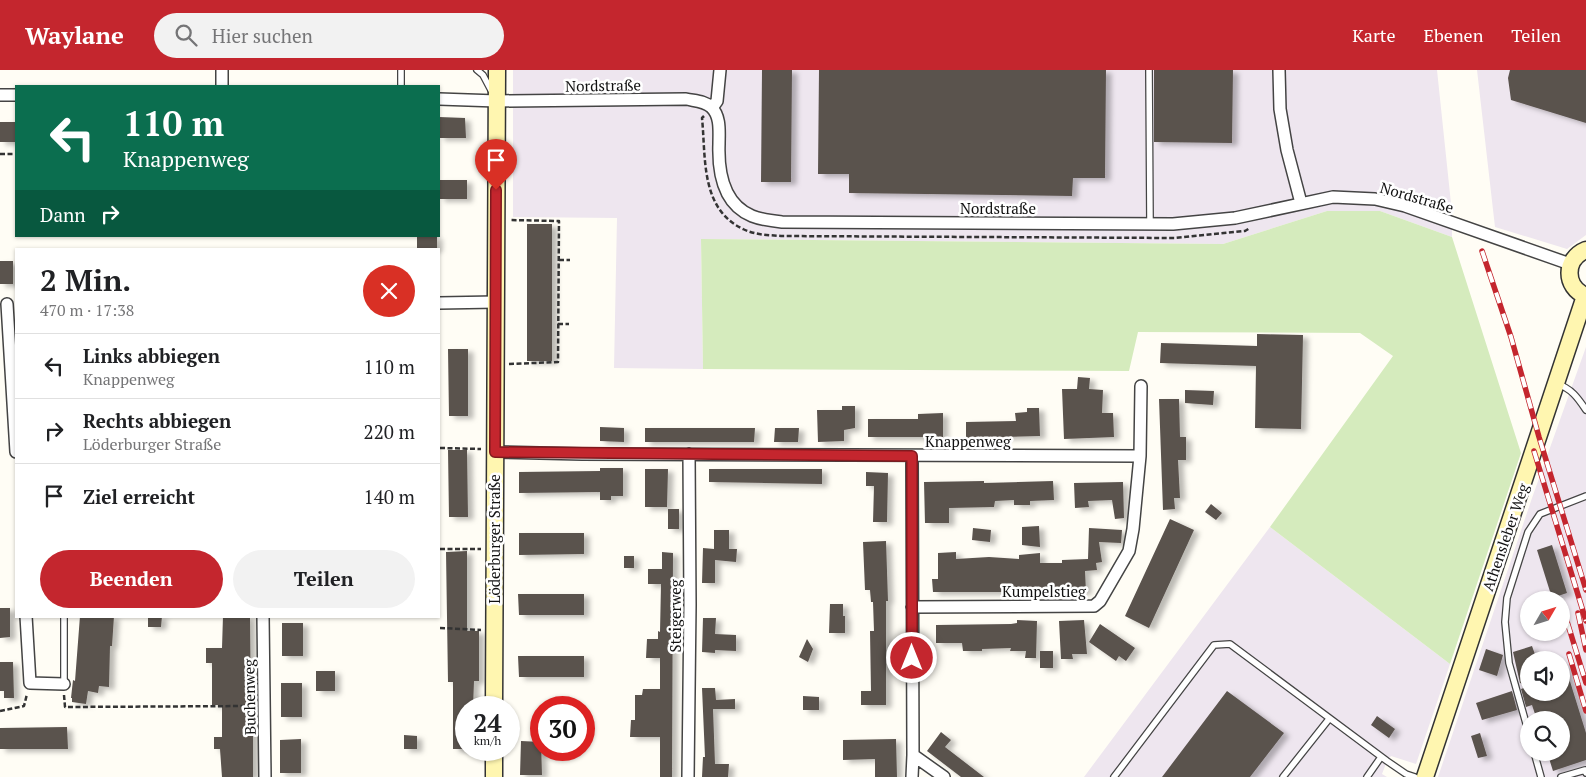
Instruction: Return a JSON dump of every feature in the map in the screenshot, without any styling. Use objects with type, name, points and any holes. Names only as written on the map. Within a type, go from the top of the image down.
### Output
[{"type":"street","points":[[222,70],[222,85]]},
{"type":"street","name":"Löderburger Straße","points":[[494,696],[497,70]]},
{"type":"street","points":[[712,108],[717,101],[720,70]]},
{"type":"street","points":[[1279,70],[1280,109],[1287,150],[1301,203]]},
{"type":"street","points":[[0,95],[15,95]]},
{"type":"street","name":"Nordstraße","points":[[440,99],[497,101],[686,99],[704,102],[712,108],[717,116],[720,173],[732,202],[742,211],[759,218],[782,222],[1173,224],[1235,218],[1333,197],[1353,197],[1386,201],[1405,206],[1570,264]]},
{"type":"street","points":[[1586,250],[1576,255],[1570,264],[1569,275],[1572,286],[1586,296]]},
{"type":"street","name":"Athensleber Weg","points":[[1425,777],[1586,296]]},
{"type":"street","points":[[440,303],[496,302]]},
{"type":"street","points":[[8,304],[15,414]]},
{"type":"street","name":"Kumpelstieg","points":[[912,607],[1094,606],[1100,601],[1129,551],[1137,502],[1142,386]]},
{"type":"street","name":"Knappenweg","points":[[495,452],[1140,456]]},
{"type":"street","name":"Steigerweg","points":[[688,777],[689,454]]},
{"type":"street","points":[[912,456],[912,777]]},
{"type":"street","points":[[26,618],[30,683],[64,684]]},
{"type":"street","name":"Buchenweg","points":[[263,618],[265,777]]},
{"type":"street","points":[[913,755],[944,777]]},
{"type":"street","points":[[494,761],[494,777]]},
{"type":"lane","points":[[400,70],[401,85]]},
{"type":"lane","points":[[477,70],[484,75],[497,101]]},
{"type":"lane","points":[[1149,70],[1150,224]]},
{"type":"lane","points":[[1557,384],[1564,386],[1576,396],[1586,410]]},
{"type":"lane","points":[[1523,711],[1509,663],[1504,622],[1507,598],[1528,532],[1540,514],[1586,496]]},
{"type":"lane","points":[[64,618],[64,684]]},
{"type":"lane","points":[[1114,777],[1214,645],[1230,644],[1382,757],[1406,774],[1415,777]]},
{"type":"lane","points":[[1283,777],[1330,718]]},
{"type":"lane","points":[[1366,777],[1382,757]]},
{"type":"lane","points":[[1537,761],[1541,777]]},
{"type":"lane","points":[[1561,777],[1585,770],[1586,773]]},
{"type":"path","points":[[0,154],[15,154]]},
{"type":"path","points":[[496,219],[559,221],[558,362],[496,364]]},
{"type":"path","points":[[559,260],[570,260]]},
{"type":"path","points":[[558,324],[569,324]]},
{"type":"path","points":[[440,448],[480,448],[495,452]]},
{"type":"path","points":[[440,549],[494,548]]},
{"type":"path","points":[[440,628],[494,630]]},
{"type":"path","points":[[0,711],[24,706],[30,683]]},
{"type":"path","points":[[64,684],[65,707],[264,706]]},
{"type":"shaded area","points":[[513,70],[1437,70],[1452,213],[1452,237],[1380,211],[1327,211],[1223,244],[701,239],[703,369],[614,368],[617,218],[513,217]]},
{"type":"shaded area","points":[[1477,70],[1586,70],[1586,235],[1567,249],[1495,227]]},
{"type":"shaded area","points":[[1586,347],[1586,777],[1438,777],[1532,498]]},
{"type":"shaded area","points":[[1270,527],[1450,664],[1416,764],[1391,756],[1382,774],[1387,777],[1084,777]]},
{"type":"green space","points":[[1327,211],[1380,211],[1452,237],[1521,453],[1450,664],[1270,527],[1393,356],[1360,333],[1138,332],[1129,371],[703,369],[701,239],[1223,244]]},
{"type":"building","points":[[762,70],[792,70],[791,182],[761,182]]},
{"type":"building","points":[[819,70],[1106,70],[1105,178],[1073,178],[1072,196],[849,193],[849,174],[818,174]]},
{"type":"building","points":[[1154,70],[1233,70],[1232,143],[1154,142]]},
{"type":"building","points":[[1510,70],[1586,70],[1586,123],[1511,100],[1508,78]]},
{"type":"building","points":[[440,117],[465,118],[466,138],[440,138]]},
{"type":"building","points":[[0,122],[15,122],[15,142],[0,142]]},
{"type":"building","points":[[440,180],[467,180],[467,199],[440,199]]},
{"type":"building","points":[[527,224],[552,224],[552,361],[527,361]]},
{"type":"building","points":[[417,237],[437,237],[437,248],[417,248]]},
{"type":"building","points":[[0,261],[13,261],[13,284],[0,284]]},
{"type":"building","points":[[1257,334],[1303,335],[1301,429],[1255,428],[1256,366],[1160,363],[1161,343],[1257,346]]},
{"type":"building","points":[[448,349],[468,349],[468,416],[449,416]]},
{"type":"building","points":[[1078,377],[1090,378],[1089,389],[1103,390],[1102,413],[1113,413],[1114,437],[1064,439],[1062,389],[1077,389]]},
{"type":"building","points":[[1185,390],[1214,391],[1213,405],[1185,403]]},
{"type":"building","points":[[1159,399],[1179,399],[1180,437],[1186,437],[1186,460],[1178,460],[1180,498],[1174,498],[1175,509],[1163,510]]},
{"type":"building","points":[[842,406],[855,406],[855,428],[844,430],[844,441],[818,442],[817,410],[842,410]]},
{"type":"building","points":[[1027,408],[1039,408],[1040,436],[966,438],[966,422],[1016,421],[1015,413],[1027,412]]},
{"type":"building","points":[[943,413],[943,437],[868,437],[868,419],[918,419],[918,414]]},
{"type":"building","points":[[600,427],[624,428],[624,442],[600,441]]},
{"type":"building","points":[[645,428],[755,428],[754,442],[645,442]]},
{"type":"building","points":[[775,428],[799,428],[798,442],[774,442]]},
{"type":"building","points":[[448,450],[467,450],[468,517],[449,517]]},
{"type":"building","points":[[600,468],[623,468],[623,496],[611,496],[611,500],[600,500],[600,492],[519,493],[519,472],[600,471]]},
{"type":"building","points":[[645,469],[668,469],[667,507],[645,507]]},
{"type":"building","points":[[709,469],[822,469],[822,484],[709,482]]},
{"type":"building","points":[[866,472],[888,473],[887,522],[873,522],[874,486],[866,486]]},
{"type":"building","points":[[984,481],[984,483],[1053,481],[1054,500],[1030,501],[1030,505],[1014,505],[1014,500],[995,501],[994,507],[949,508],[949,523],[925,523],[924,482]]},
{"type":"building","points":[[1123,482],[1124,518],[1115,519],[1112,500],[1088,501],[1089,507],[1075,508],[1074,483]]},
{"type":"building","points":[[1211,504],[1222,513],[1216,520],[1205,512]]},
{"type":"building","points":[[668,509],[679,509],[679,529],[668,529]]},
{"type":"building","points":[[1170,519],[1194,530],[1149,628],[1125,616]]},
{"type":"building","points":[[1039,526],[1040,547],[1022,545],[1022,527]]},
{"type":"building","points":[[973,528],[991,530],[990,542],[972,540]]},
{"type":"building","points":[[1089,528],[1122,530],[1121,543],[1099,542],[1102,562],[1096,563],[1097,570],[1085,571],[1086,592],[933,592],[932,579],[938,579],[938,553],[956,552],[956,559],[989,557],[1019,559],[1019,555],[1040,553],[1040,563],[1062,563],[1062,560],[1088,559]]},
{"type":"building","points":[[714,530],[729,530],[729,549],[737,549],[736,562],[715,560],[715,583],[702,583],[703,548],[714,549]]},
{"type":"building","points":[[519,533],[584,533],[584,554],[519,555]]},
{"type":"building","points":[[886,541],[888,601],[886,601],[886,705],[861,705],[861,691],[871,691],[870,631],[874,631],[873,602],[871,602],[870,590],[865,590],[863,542]]},
{"type":"building","points":[[1552,545],[1566,591],[1550,591],[1537,550]]},
{"type":"building","points":[[467,551],[467,631],[479,631],[479,681],[474,681],[473,696],[455,696],[455,749],[453,749],[453,682],[448,682],[446,552]]},
{"type":"building","points":[[662,552],[673,553],[672,777],[660,777],[660,737],[630,737],[631,720],[635,720],[635,695],[642,695],[643,689],[660,689],[660,658],[646,658],[647,639],[658,639],[658,631],[660,632],[661,584],[648,584],[648,569],[662,569]]},
{"type":"building","points":[[624,556],[634,556],[634,568],[624,568]]},
{"type":"building","points":[[518,594],[584,594],[584,615],[519,615]]},
{"type":"building","points":[[830,604],[843,604],[845,633],[829,633]]},
{"type":"building","points":[[0,608],[10,608],[10,637],[0,638]]},
{"type":"building","points":[[80,618],[114,618],[112,646],[110,646],[109,687],[99,686],[98,693],[88,691],[86,704],[72,702],[73,680],[75,681]]},
{"type":"building","points":[[148,618],[162,618],[161,627],[148,627]]},
{"type":"building","points":[[223,618],[250,618],[253,777],[222,777],[220,749],[214,749],[214,737],[222,737],[222,705],[212,705],[212,663],[206,663],[206,648],[222,648]]},
{"type":"building","points":[[703,618],[716,618],[715,634],[736,635],[736,651],[715,650],[715,653],[702,652]]},
{"type":"building","points":[[1017,620],[1037,621],[1036,658],[1025,658],[1026,651],[1010,651],[1011,648],[963,651],[962,643],[936,643],[936,625],[1011,624],[1017,623]]},
{"type":"building","points":[[1084,620],[1087,654],[1072,654],[1073,659],[1061,659],[1059,621]]},
{"type":"building","points":[[282,623],[303,623],[303,656],[282,656]]},
{"type":"building","points":[[1100,624],[1135,648],[1126,661],[1119,656],[1116,661],[1089,642]]},
{"type":"building","points":[[807,639],[813,649],[808,662],[799,657]]},
{"type":"building","points":[[1532,646],[1534,651],[1520,651],[1520,683],[1513,652]]},
{"type":"building","points":[[1486,649],[1503,655],[1497,676],[1479,670]]},
{"type":"building","points":[[1040,651],[1053,651],[1053,668],[1040,668]]},
{"type":"building","points":[[518,656],[584,656],[584,677],[519,677]]},
{"type":"building","points":[[0,662],[13,662],[14,698],[4,698],[4,691],[0,691]]},
{"type":"building","points":[[316,671],[335,671],[335,691],[316,691]]},
{"type":"building","points":[[1570,681],[1586,733],[1586,760],[1553,771],[1550,761],[1570,761],[1570,711],[1534,711],[1532,705],[1526,707],[1524,701],[1570,701]]},
{"type":"building","points":[[281,683],[302,683],[302,717],[281,717]]},
{"type":"building","points":[[702,688],[715,688],[716,700],[735,699],[735,709],[713,709],[715,764],[729,764],[728,777],[702,777],[703,757],[705,757]]},
{"type":"building","points":[[1227,691],[1284,733],[1250,777],[1162,777]]},
{"type":"building","points":[[1512,691],[1517,710],[1482,720],[1476,703]]},
{"type":"building","points":[[803,696],[819,697],[819,710],[803,710]]},
{"type":"building","points":[[1377,716],[1395,729],[1389,738],[1371,725]]},
{"type":"building","points":[[67,727],[68,749],[0,749],[0,728]]},
{"type":"building","points":[[941,732],[951,740],[945,747],[984,777],[961,777],[927,751]]},
{"type":"building","points":[[1480,733],[1487,756],[1478,758],[1471,736]]},
{"type":"building","points":[[404,735],[417,736],[417,749],[404,749]]},
{"type":"building","points":[[301,739],[301,773],[280,773],[280,740]]},
{"type":"building","points":[[896,739],[897,777],[875,777],[875,759],[843,760],[843,740]]},
{"type":"building","points":[[521,741],[530,741],[530,761],[542,761],[542,775],[520,775]]},
{"type":"railway","points":[[1482,251],[1511,337],[1539,437],[1586,590]]},
{"type":"railway","points":[[1534,451],[1586,621]]},
{"type":"railway","points":[[1578,613],[1586,650]]},
{"type":"railway","points":[[1570,631],[1586,683]]},
{"type":"railway","points":[[1570,657],[1586,711]]},
{"type":"route","points":[[496,190],[495,452],[912,456],[912,658]]}]
